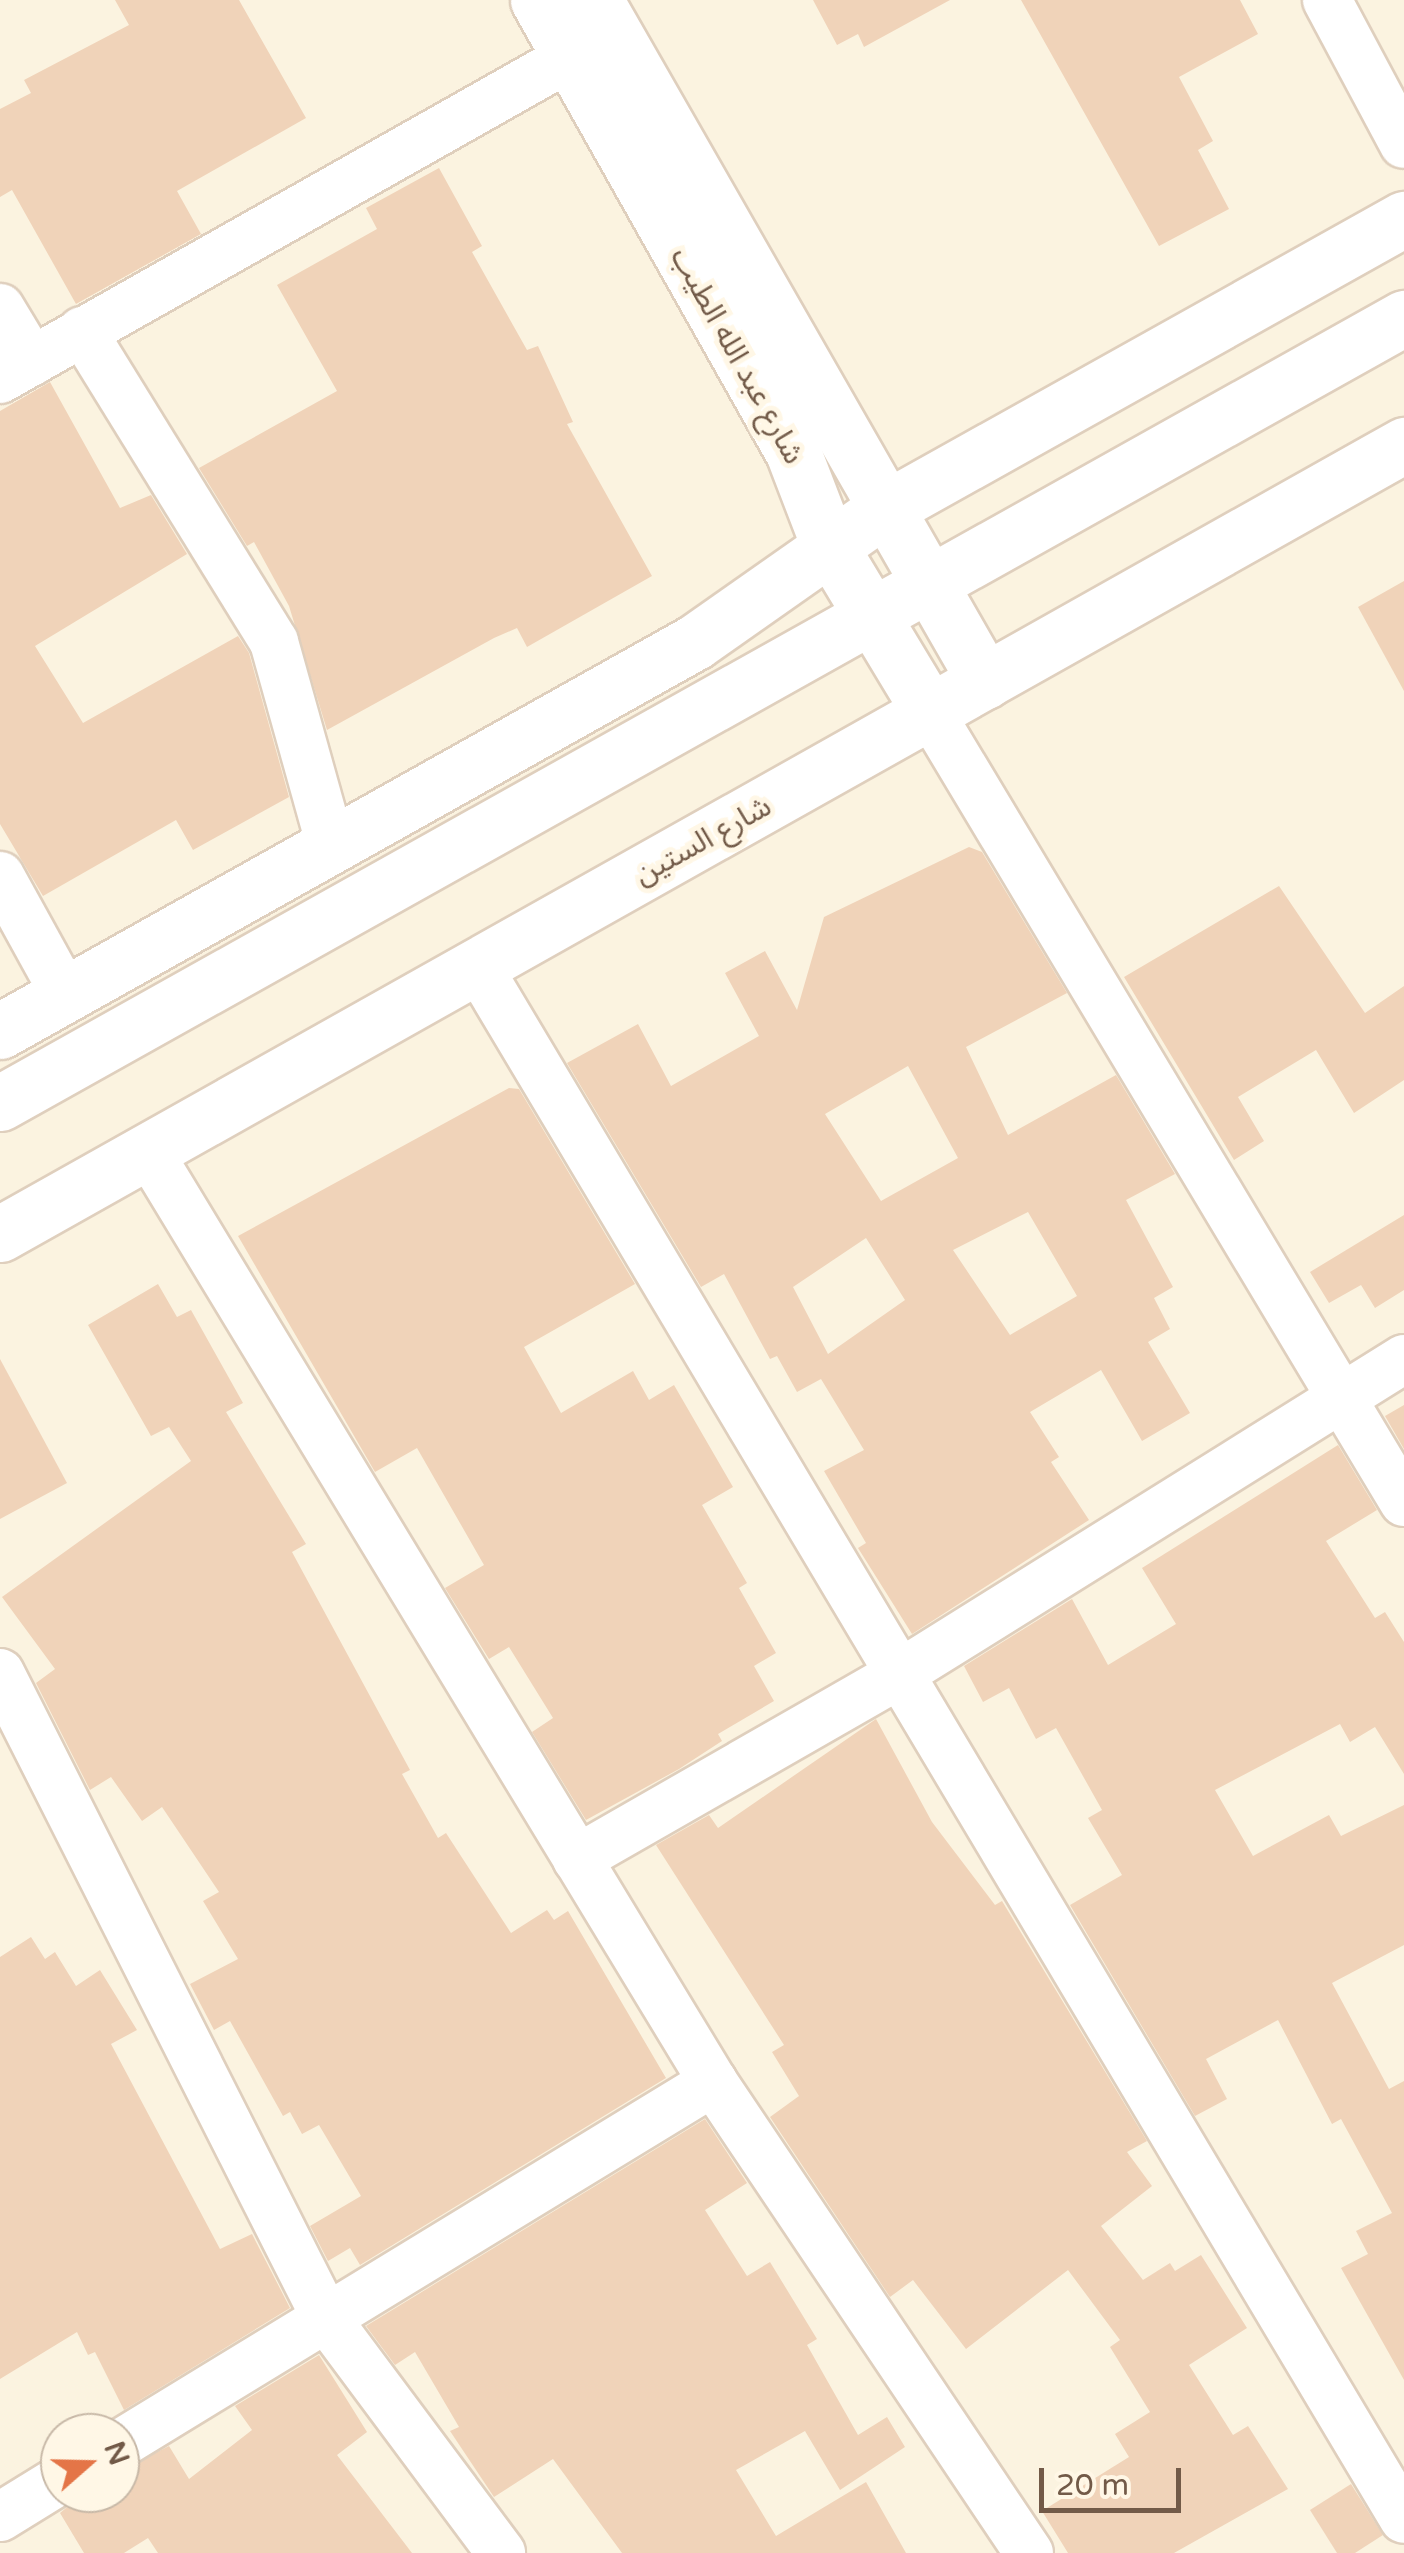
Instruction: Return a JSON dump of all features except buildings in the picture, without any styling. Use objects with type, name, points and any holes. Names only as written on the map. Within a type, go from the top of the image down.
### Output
[{"type":"main road","name":"شارع عبد الله الطيب","points":[[538,0],[593,30],[985,681]]},
{"type":"main road","name":"شارع عبد الله الطيب","points":[[593,30],[793,452],[828,542],[931,714]]},
{"type":"main road","points":[[0,1031],[330,843],[696,642],[828,542],[1404,219]]},
{"type":"main road","points":[[0,1103],[1404,318]]},
{"type":"main road","name":"شارع الستين","points":[[0,1234],[1404,446]]},
{"type":"street","points":[[1328,0],[1404,144]]},
{"type":"street","points":[[0,308],[16,370],[593,30]]},
{"type":"street","points":[[82,331],[274,642],[330,843]]},
{"type":"street","points":[[931,714],[1404,1502]]},
{"type":"street","points":[[0,876],[65,994]]},
{"type":"street","points":[[478,967],[896,1676],[1404,2519]]},
{"type":"street","points":[[148,1151],[713,2082],[1029,2553]]},
{"type":"street","points":[[577,1859],[896,1676],[1404,1359]]},
{"type":"street","points":[[0,1673],[326,2318],[501,2553]]},
{"type":"street","points":[[140,2432],[713,2082]]},
{"type":"street","points":[[0,2517],[40,2492]]}]
